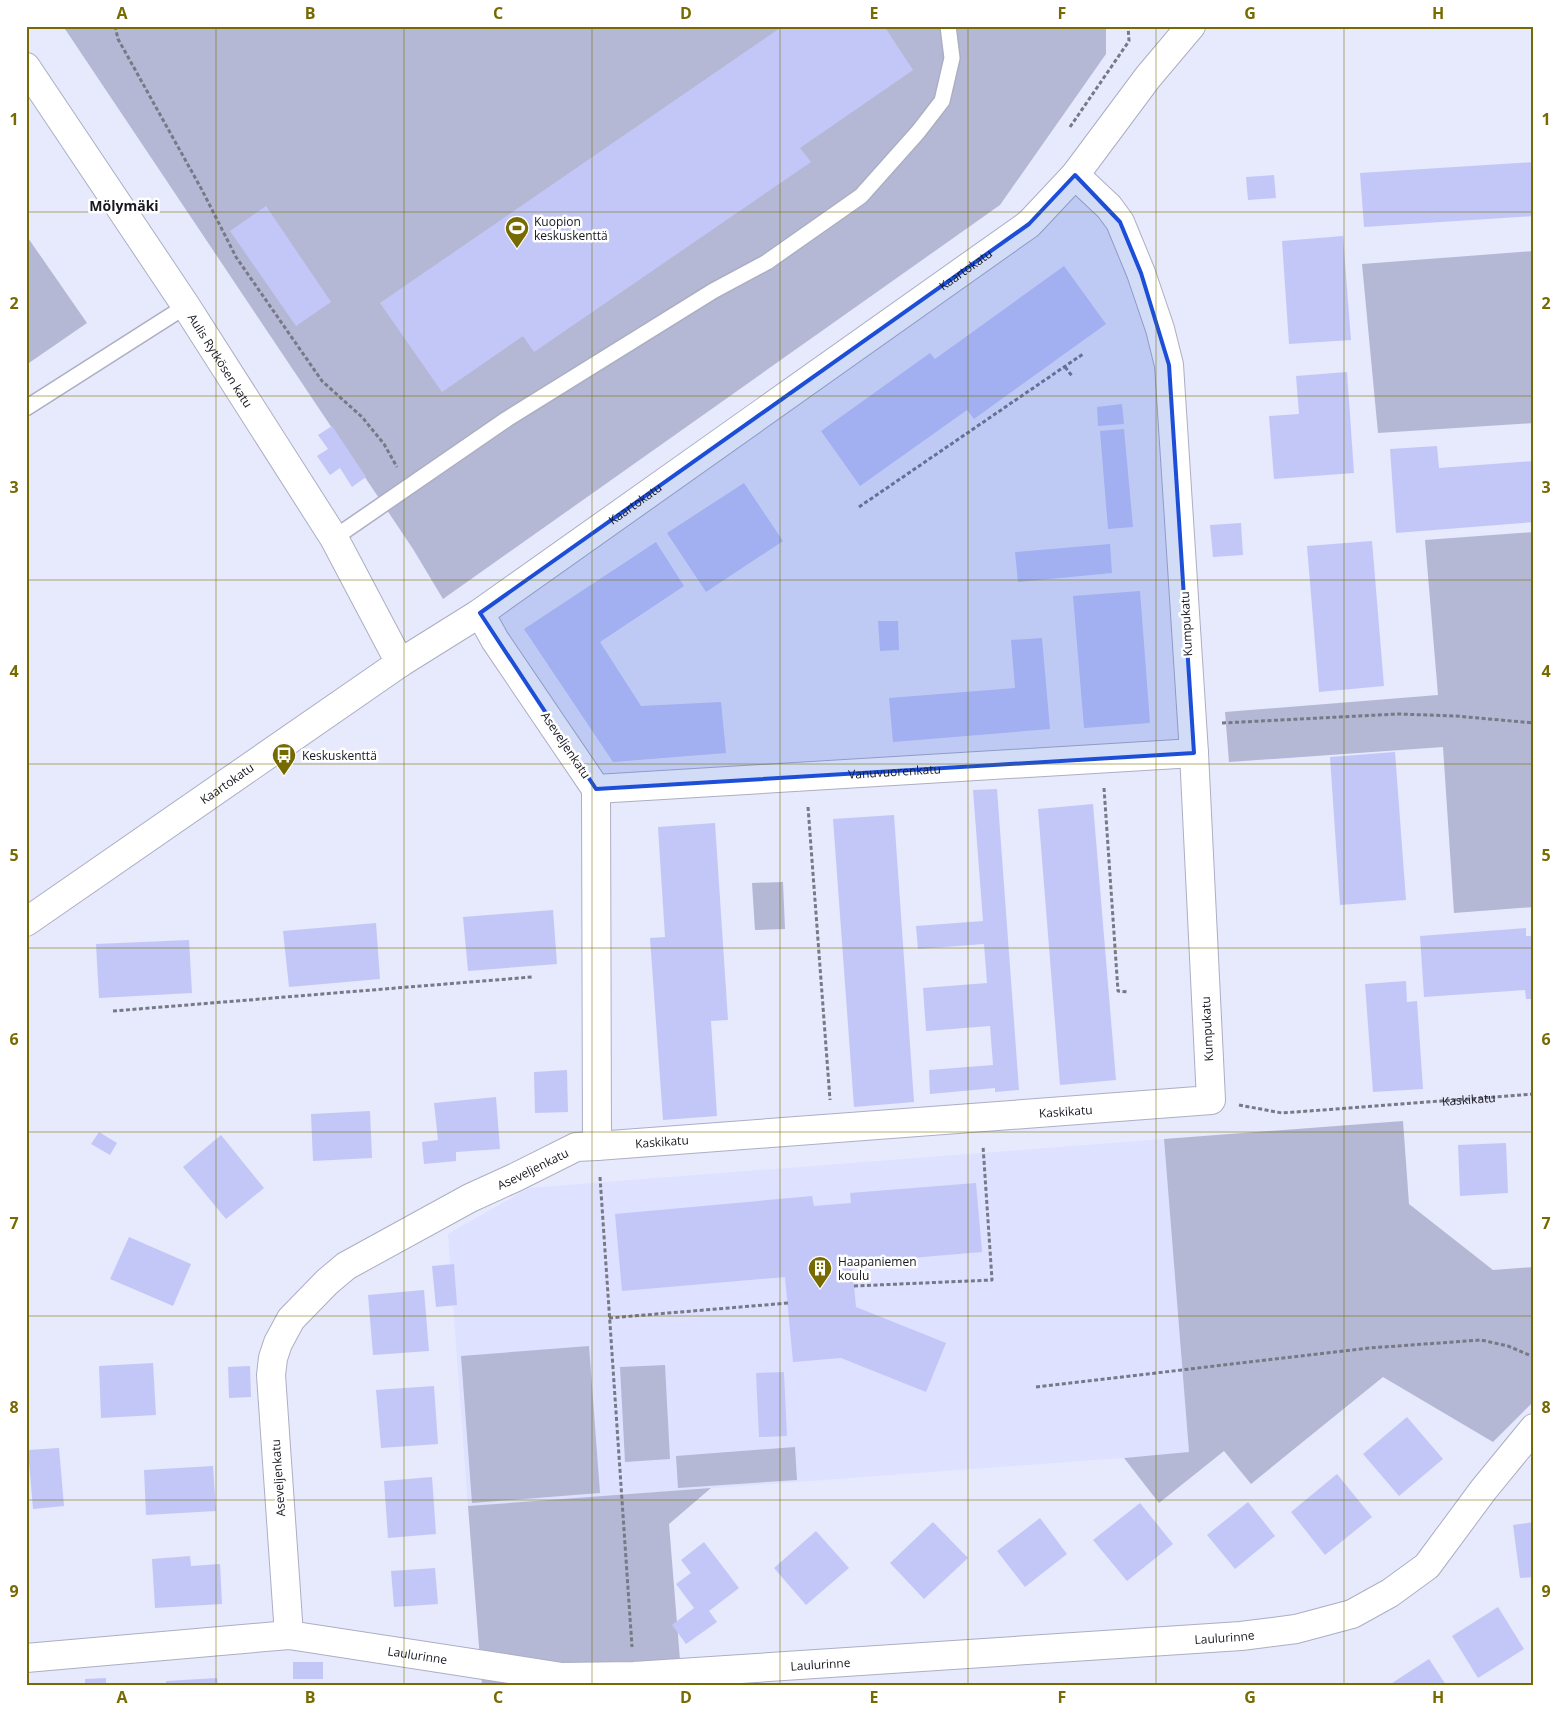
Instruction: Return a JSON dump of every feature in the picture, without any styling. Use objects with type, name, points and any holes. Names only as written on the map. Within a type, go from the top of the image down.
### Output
[{"type":"street","name":"Kaartokatu","points":[[26,922],[400,662],[480,613],[1029,224],[1076,174],[1148,77],[1190,26]]},
{"type":"street","name":"Aulis Rytkösen katu","points":[[26,67],[186,306],[334,538],[400,662]]},
{"type":"street","name":"Kumpukatu","points":[[1076,174],[1109,207],[1120,222],[1141,273],[1160,329],[1169,365],[1194,753],[1211,1100]]},
{"type":"street","name":"Aseveljenkatu","points":[[290,1635],[271,1375],[273,1358],[278,1343],[290,1319],[346,1266],[470,1198],[576,1147],[598,1159],[596,789],[495,640],[480,613]]},
{"type":"street","name":"Vanuvuorenkatu","points":[[596,789],[1194,753]]},
{"type":"street","name":"Kaskikatu","points":[[598,1159],[832,1128],[1211,1100]]},
{"type":"street","name":"Laulurinne","points":[[26,1658],[290,1635],[562,1678],[634,1676],[1241,1636],[1296,1629],[1352,1614],[1390,1594],[1427,1566],[1484,1489],[1534,1428]]},
{"type":"lane","points":[[334,538],[507,419],[713,292],[767,262],[860,196],[918,132],[942,102],[952,58],[948,26]]},
{"type":"lane","points":[[26,408],[186,306]]},
{"type":"path","points":[[115,26],[118,39],[202,190],[236,256],[322,381],[362,417],[384,444],[409,488]]},
{"type":"path","points":[[859,507],[1084,354]]},
{"type":"path","points":[[1064,367],[1072,376]]},
{"type":"path","points":[[1192,726],[1398,714],[1456,716],[1534,723]]},
{"type":"path","points":[[1102,758],[1118,991],[1129,992]]},
{"type":"path","points":[[806,776],[832,1128]]},
{"type":"path","points":[[113,1011],[532,977]]},
{"type":"path","name":"Kaskikatu","points":[[1211,1100],[1282,1113],[1534,1094]]},
{"type":"path","points":[[854,1286],[992,1280],[983,1143]]},
{"type":"path","points":[[598,1159],[634,1676]]},
{"type":"path","points":[[609,1318],[788,1303]]},
{"type":"path","points":[[1036,1387],[1368,1348],[1481,1340],[1508,1346],[1534,1357]]},
{"type":"highlighted area","points":[[1075,175],[1120,222],[1141,273],[1169,365],[1194,753],[596,789],[480,613],[1029,224]]},
{"type":"shaded area","name":"Kuopion keskuskenttä","points":[[63,26],[1106,26],[1106,54],[1000,205],[443,599],[413,549]]},
{"type":"shaded area","points":[[26,235],[87,323],[26,365]]},
{"type":"shaded area","points":[[1534,251],[1534,423],[1378,433],[1362,264]]},
{"type":"shaded area","points":[[1534,532],[1534,907],[1454,913],[1443,747],[1229,762],[1225,712],[1438,695],[1425,540]]},
{"type":"shaded area","points":[[783,882],[785,929],[755,930],[752,883]]},
{"type":"shaded area","points":[[1403,1121],[1409,1204],[1493,1270],[1534,1267],[1534,1401],[1493,1442],[1383,1377],[1251,1484],[1224,1451],[1159,1503],[1124,1458],[1189,1452],[1164,1139]]},
{"type":"shaded area","points":[[1164,1139],[1189,1453],[468,1506],[448,1234],[529,1188]]},
{"type":"shaded area","points":[[589,1346],[600,1493],[472,1503],[461,1356]]},
{"type":"shaded area","points":[[665,1365],[670,1459],[625,1462],[620,1367]]},
{"type":"shaded area","points":[[795,1447],[797,1480],[678,1488],[676,1456]]},
{"type":"shaded area","points":[[711,1488],[669,1524],[682,1685],[482,1685],[468,1506]]},
{"type":"building","points":[[783,26],[884,26],[913,70],[800,148],[811,162],[534,352],[523,336],[442,392],[380,303]]},
{"type":"building","points":[[1534,162],[1534,216],[1364,227],[1360,173]]},
{"type":"building","points":[[1274,175],[1276,198],[1248,200],[1246,177]]},
{"type":"building","points":[[266,206],[331,302],[296,326],[230,231]]},
{"type":"building","points":[[1343,236],[1351,340],[1289,344],[1282,241]]},
{"type":"building","points":[[1064,266],[1106,324],[974,419],[967,410],[860,486],[821,431],[930,353],[935,359]]},
{"type":"building","points":[[1347,372],[1354,473],[1274,479],[1269,416],[1299,414],[1296,376]]},
{"type":"building","points":[[1122,404],[1124,424],[1098,426],[1097,407]]},
{"type":"building","points":[[332,426],[366,477],[352,487],[340,468],[330,475],[317,456],[328,449],[318,435]]},
{"type":"building","points":[[1124,429],[1133,527],[1108,529],[1100,431]]},
{"type":"building","points":[[1437,446],[1439,468],[1534,461],[1534,522],[1396,533],[1390,449]]},
{"type":"building","points":[[744,483],[783,541],[706,592],[667,533]]},
{"type":"building","points":[[1241,523],[1243,555],[1213,557],[1210,525]]},
{"type":"building","points":[[1372,541],[1384,686],[1319,692],[1307,546]]},
{"type":"building","points":[[656,542],[684,586],[600,642],[641,706],[721,702],[726,753],[613,762],[524,629]]},
{"type":"building","points":[[1110,544],[1112,573],[1018,582],[1015,552]]},
{"type":"building","points":[[1140,591],[1150,723],[1084,728],[1073,596]]},
{"type":"building","points":[[878,621],[898,621],[899,650],[880,651]]},
{"type":"building","points":[[1042,638],[1050,729],[893,742],[889,698],[1015,688],[1011,640]]},
{"type":"building","points":[[1395,752],[1406,900],[1340,905],[1330,757]]},
{"type":"building","points":[[997,789],[1019,1090],[995,1092],[995,1088],[930,1094],[929,1070],[993,1065],[990,1026],[926,1031],[923,988],[987,983],[984,944],[918,949],[916,926],[983,921],[973,790]]},
{"type":"building","points":[[1093,804],[1116,1080],[1060,1085],[1038,809]]},
{"type":"building","points":[[894,815],[914,1102],[854,1107],[833,819]]},
{"type":"building","points":[[715,823],[728,1020],[711,1021],[717,1116],[663,1120],[650,938],[665,937],[658,827]]},
{"type":"building","points":[[553,910],[557,964],[468,971],[463,917]]},
{"type":"building","points":[[376,923],[380,979],[289,987],[283,931]]},
{"type":"building","points":[[1526,928],[1526,936],[1534,936],[1534,999],[1526,999],[1525,990],[1424,997],[1420,936]]},
{"type":"building","points":[[189,940],[192,993],[99,998],[96,944]]},
{"type":"building","points":[[1406,981],[1407,1002],[1417,1001],[1423,1089],[1373,1092],[1365,984]]},
{"type":"building","points":[[567,1070],[568,1112],[535,1113],[534,1072]]},
{"type":"building","points":[[496,1097],[500,1149],[456,1152],[456,1161],[424,1164],[422,1142],[438,1140],[434,1103]]},
{"type":"building","points":[[370,1111],[372,1158],[313,1161],[311,1114]]},
{"type":"building","points":[[99,1132],[117,1143],[110,1155],[91,1144]]},
{"type":"building","points":[[221,1135],[264,1188],[226,1219],[183,1167]]},
{"type":"building","points":[[1506,1143],[1508,1193],[1460,1196],[1458,1145]]},
{"type":"building","name":"Haapaniemen koulu","points":[[976,1183],[982,1252],[852,1263],[856,1307],[946,1343],[926,1392],[841,1358],[793,1362],[785,1277],[622,1291],[615,1214],[812,1196],[814,1206],[851,1203],[850,1193]]},
{"type":"building","points":[[129,1237],[191,1264],[173,1306],[110,1279]]},
{"type":"building","points":[[454,1264],[457,1305],[436,1307],[432,1266]]},
{"type":"building","points":[[424,1290],[429,1351],[373,1355],[368,1295]]},
{"type":"building","points":[[153,1363],[156,1415],[101,1418],[99,1366]]},
{"type":"building","points":[[250,1366],[251,1397],[229,1398],[228,1367]]},
{"type":"building","points":[[784,1372],[787,1436],[759,1437],[756,1373]]},
{"type":"building","points":[[434,1386],[438,1444],[381,1448],[376,1390]]},
{"type":"building","points":[[1407,1417],[1443,1459],[1399,1496],[1363,1454]]},
{"type":"building","points":[[59,1448],[64,1506],[33,1509],[28,1450]]},
{"type":"building","points":[[213,1466],[216,1511],[146,1515],[144,1470]]},
{"type":"building","points":[[1337,1474],[1372,1517],[1325,1555],[1291,1512]]},
{"type":"building","points":[[432,1477],[436,1534],[388,1538],[384,1481]]},
{"type":"building","points":[[1248,1502],[1275,1536],[1235,1569],[1207,1535]]},
{"type":"building","points":[[1140,1503],[1173,1544],[1127,1581],[1093,1540]]},
{"type":"building","points":[[1040,1518],[1067,1554],[1025,1587],[997,1551]]},
{"type":"building","points":[[933,1522],[968,1558],[924,1599],[890,1563]]},
{"type":"building","points":[[1534,1522],[1534,1577],[1520,1578],[1513,1525]]},
{"type":"building","points":[[816,1531],[849,1568],[806,1605],[774,1568]]},
{"type":"building","points":[[704,1542],[739,1588],[709,1611],[717,1622],[686,1644],[672,1625],[694,1608],[676,1584],[691,1573],[681,1560]]},
{"type":"building","points":[[190,1556],[191,1566],[220,1564],[222,1604],[155,1608],[152,1559]]},
{"type":"building","points":[[435,1568],[438,1604],[394,1607],[391,1571]]},
{"type":"building","points":[[1498,1607],[1524,1649],[1478,1678],[1452,1636]]},
{"type":"building","points":[[1429,1659],[1446,1685],[1389,1685]]},
{"type":"building","points":[[293,1662],[323,1662],[323,1679],[293,1679]]},
{"type":"building","points":[[106,1678],[106,1685],[85,1685],[85,1679]]},
{"type":"building","points":[[217,1678],[218,1685],[166,1685],[166,1681]]},
{"type":"place","name":"Kuopion keskuskenttä","points":[[517,249]]},
{"type":"place","name":"Keskuskenttä","points":[[284,776]]},
{"type":"place","name":"Haapaniemen koulu","points":[[820,1289]]},
{"type":"district","name":"Mölymäki","points":[[124,205]]}]
